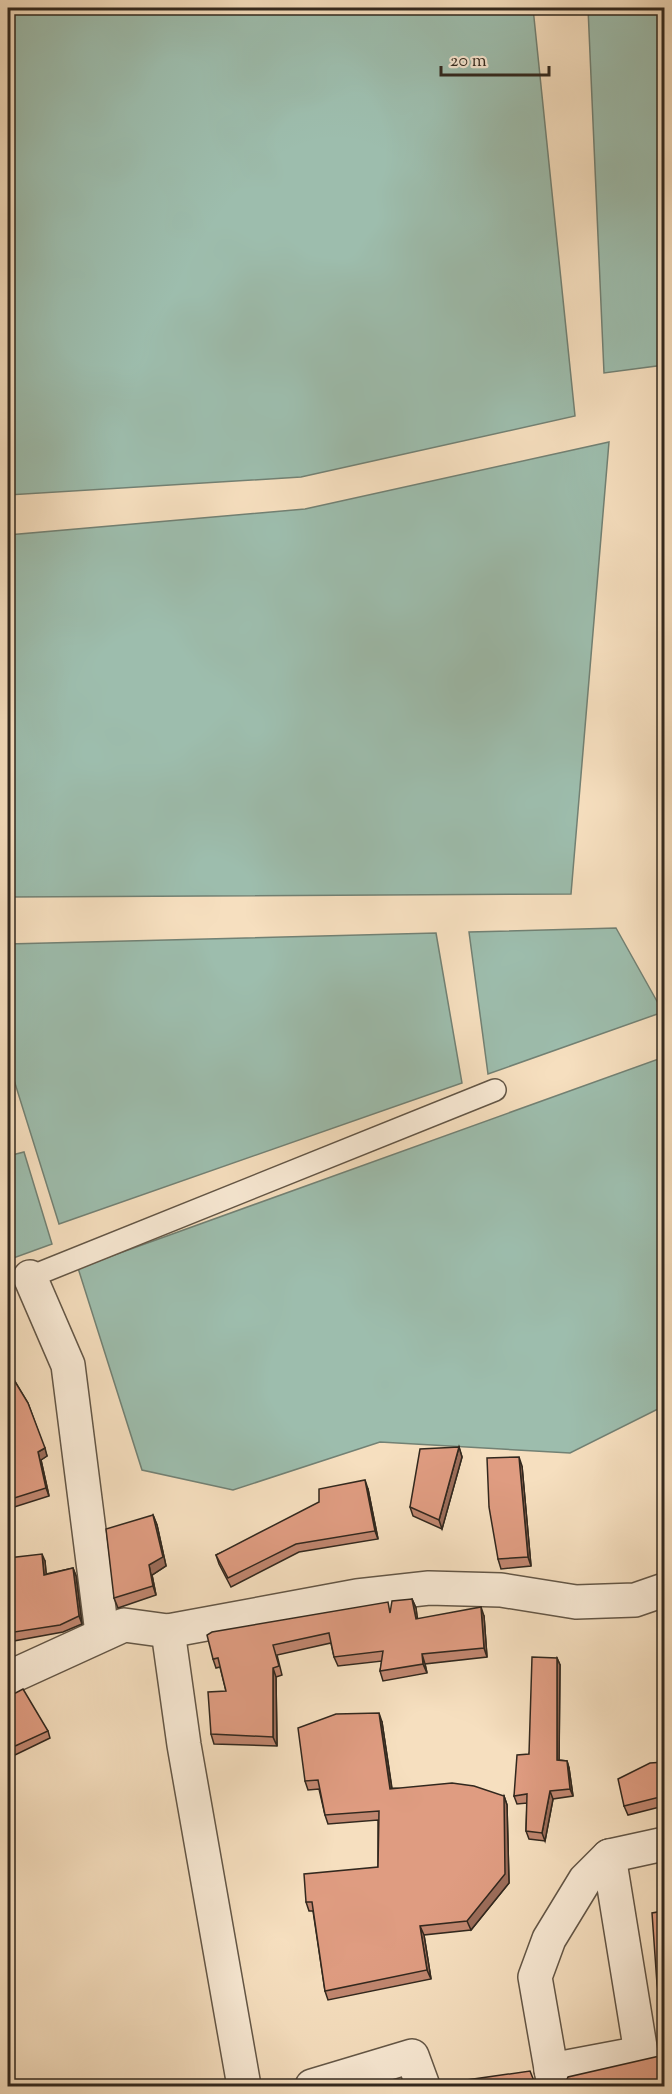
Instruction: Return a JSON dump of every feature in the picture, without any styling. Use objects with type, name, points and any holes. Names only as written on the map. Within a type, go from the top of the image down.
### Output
[{"type":"street","points":[[30,1277],[68,1365],[102,1634]]},
{"type":"street","points":[[8,1678],[124,1625],[168,1631],[357,1596],[429,1588],[501,1590],[576,1602],[634,1600],[664,1590]]},
{"type":"street","points":[[168,1631],[184,1745],[244,2086]]},
{"type":"street","points":[[609,1856],[642,2053],[552,2078],[535,1977],[549,1939],[585,1880],[609,1856],[664,1844]]},
{"type":"street","points":[[312,2086],[412,2056],[423,2086]]},
{"type":"lane","points":[[30,1277],[495,1090]]},
{"type":"shaded area","points":[[8,8],[533,8],[575,416],[301,477],[8,495]]},
{"type":"shaded area","points":[[588,8],[664,8],[664,365],[604,373]]},
{"type":"shaded area","points":[[609,442],[571,894],[8,897],[8,535],[305,509]]},
{"type":"shaded area","points":[[616,928],[663,1012],[488,1074],[469,932]]},
{"type":"shaded area","points":[[436,933],[462,1083],[59,1224],[8,1061],[8,944]]},
{"type":"shaded area","points":[[664,1057],[664,1406],[570,1453],[380,1442],[233,1490],[142,1470],[78,1268]]},
{"type":"shaded area","points":[[24,1152],[52,1244],[8,1260],[8,1156]]},
{"type":"building","points":[[8,1370],[28,1403],[45,1448],[38,1452],[46,1488],[8,1500]]},
{"type":"building","points":[[459,1447],[439,1520],[410,1507],[420,1449]]},
{"type":"building","points":[[519,1457],[528,1557],[498,1559],[489,1507],[487,1458]]},
{"type":"building","points":[[365,1480],[375,1531],[296,1544],[228,1578],[216,1555],[319,1502],[319,1489]]},
{"type":"building","points":[[153,1515],[163,1557],[149,1565],[153,1586],[114,1598],[106,1529]]},
{"type":"building","points":[[42,1554],[44,1575],[73,1568],[79,1616],[60,1625],[8,1633],[8,1558]]},
{"type":"building","points":[[412,1599],[416,1619],[481,1607],[484,1648],[422,1654],[423,1664],[380,1671],[383,1651],[334,1657],[329,1633],[273,1645],[279,1666],[273,1668],[273,1737],[211,1734],[208,1692],[226,1691],[218,1658],[213,1659],[207,1635],[212,1632],[388,1602],[390,1613],[392,1601]]},
{"type":"building","points":[[532,1657],[557,1658],[557,1760],[567,1761],[570,1789],[550,1791],[542,1833],[526,1831],[527,1794],[514,1796],[517,1755],[529,1754]]},
{"type":"building","points":[[23,1689],[48,1731],[13,1747],[8,1738],[8,1690],[10,1696]]},
{"type":"building","points":[[379,1713],[390,1789],[452,1783],[474,1786],[504,1796],[505,1874],[467,1921],[420,1926],[427,1970],[325,1991],[312,1902],[306,1902],[304,1874],[378,1867],[379,1811],[325,1815],[318,1780],[305,1781],[298,1728],[336,1714]]},
{"type":"building","points":[[664,1762],[664,1796],[624,1806],[618,1779],[650,1763]]},
{"type":"building","points":[[664,1911],[664,2035],[657,1984],[652,1913]]},
{"type":"building","points":[[664,2055],[664,2086],[564,2086],[568,2077]]},
{"type":"building","points":[[530,2071],[536,2086],[468,2086],[467,2080]]}]
